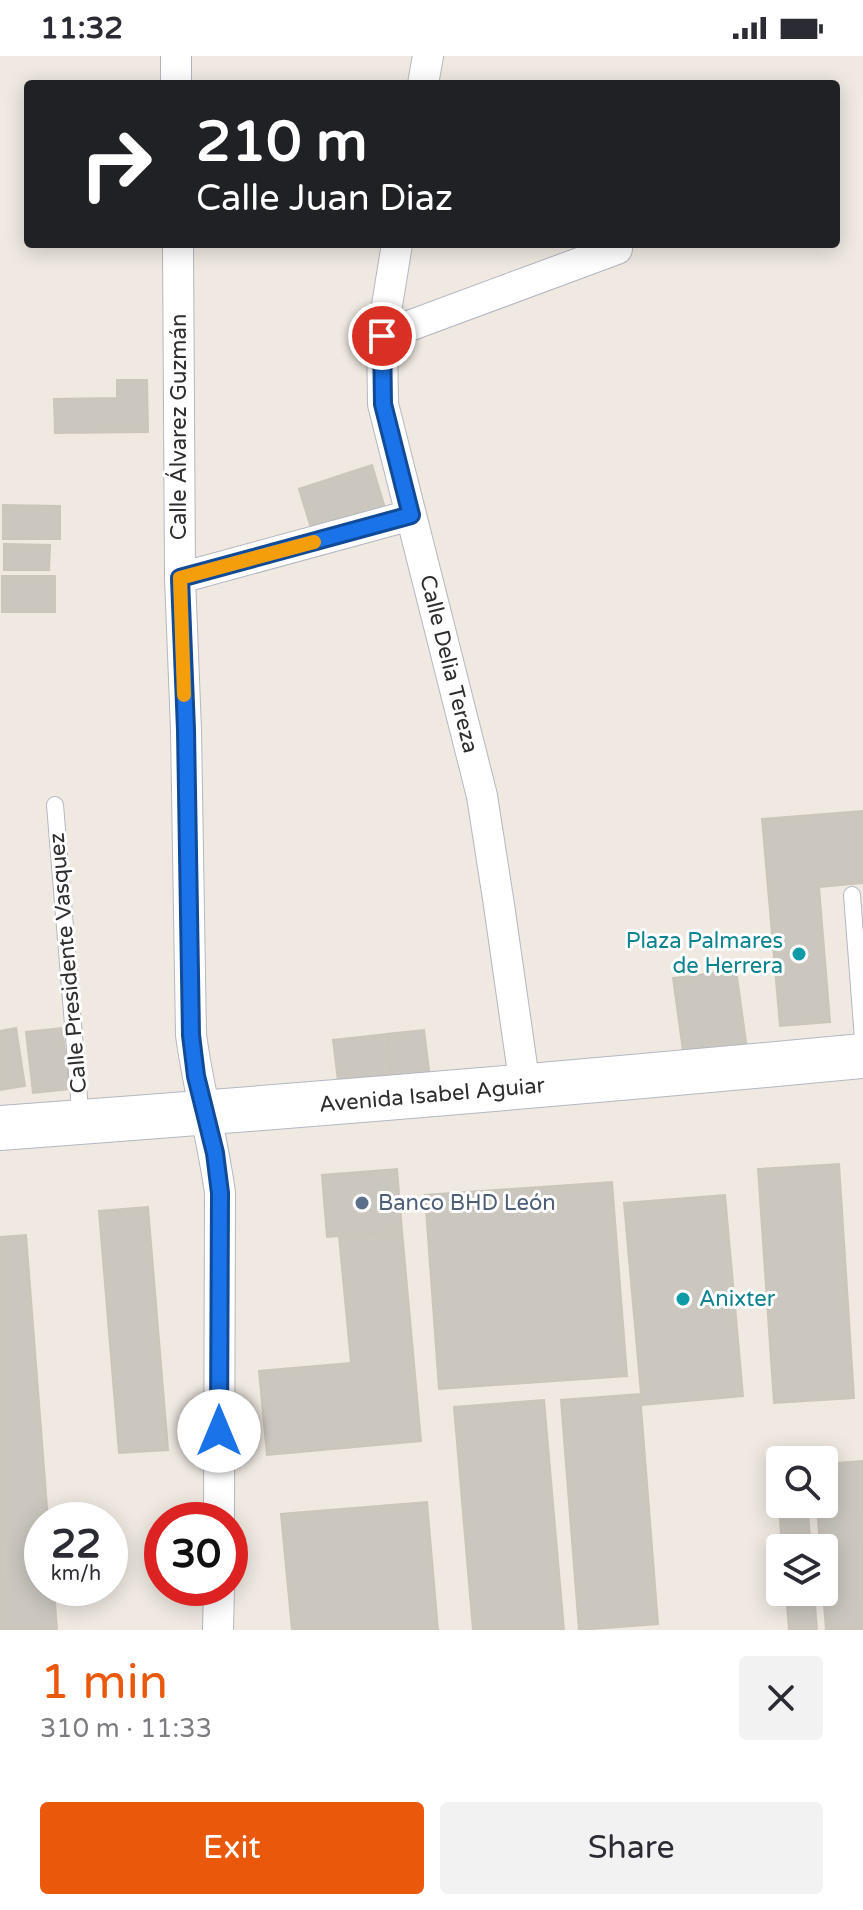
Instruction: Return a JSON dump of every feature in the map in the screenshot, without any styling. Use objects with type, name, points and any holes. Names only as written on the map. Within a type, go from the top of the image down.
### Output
[{"type":"main road","name":"Avenida Isabel Aguiar","points":[[0,1128],[206,1114],[863,1056]]},
{"type":"street","points":[[176,56],[176,80]]},
{"type":"street","points":[[424,80],[428,56]]},
{"type":"street","name":"Calle Álvarez Guzmán","points":[[178,248],[180,578],[191,1035],[196,1076],[215,1153],[220,1193],[219,1502]]},
{"type":"street","name":"Calle Delia Tereza","points":[[396,248],[382,336],[383,404],[482,796],[525,1087]]},
{"type":"street","points":[[382,336],[617,249]]},
{"type":"street","points":[[180,578],[411,515]]},
{"type":"street","points":[[218,1630],[219,1606]]},
{"type":"lane","name":"Calle Presidente Vasquez","points":[[55,805],[81,1122]]},
{"type":"lane","points":[[852,895],[863,1039]]},
{"type":"building","points":[[117,380],[147,380],[148,432],[55,433],[54,399],[117,398]]},
{"type":"building","points":[[372,465],[385,508],[312,531],[299,489]]},
{"type":"building","points":[[3,505],[60,506],[60,539],[3,539]]},
{"type":"building","points":[[4,544],[50,545],[49,570],[4,570]]},
{"type":"building","points":[[2,576],[55,576],[55,612],[2,612]]},
{"type":"building","name":"Plaza Palmares de Herrera","points":[[863,811],[863,883],[819,887],[830,1022],[780,1026],[762,819]]},
{"type":"building","points":[[736,970],[747,1049],[684,1058],[673,978]]},
{"type":"building","points":[[16,1028],[25,1086],[0,1090],[0,1031]]},
{"type":"building","points":[[62,1028],[70,1089],[33,1093],[26,1032]]},
{"type":"building","points":[[424,1030],[430,1078],[393,1083],[387,1034]]},
{"type":"building","points":[[387,1034],[393,1083],[339,1089],[333,1040]]},
{"type":"building","points":[[839,1164],[854,1398],[774,1403],[758,1169]]},
{"type":"building","name":"Banco BHD León","points":[[397,1169],[402,1231],[327,1237],[322,1175]]},
{"type":"building","points":[[612,1182],[627,1376],[439,1389],[425,1195]]},
{"type":"building","name":"Anixter","points":[[725,1195],[743,1396],[642,1405],[624,1203]]},
{"type":"building","points":[[148,1207],[168,1450],[119,1453],[99,1211]]},
{"type":"building","points":[[402,1231],[421,1441],[267,1455],[259,1371],[351,1363],[339,1236]]},
{"type":"building","points":[[26,1235],[47,1502],[24,1502],[24,1606],[55,1606],[57,1630],[0,1630],[0,1237]]},
{"type":"building","points":[[640,1394],[658,1624],[579,1630],[561,1400]]},
{"type":"building","points":[[544,1400],[564,1630],[473,1630],[454,1407]]},
{"type":"building","points":[[863,1461],[863,1630],[826,1630],[824,1606],[838,1606],[838,1534],[819,1534],[818,1518],[838,1518],[838,1463]]},
{"type":"building","points":[[427,1502],[438,1630],[292,1630],[281,1514]]},
{"type":"building","points":[[780,1518],[808,1518],[810,1534],[781,1534]]},
{"type":"building","points":[[787,1606],[815,1606],[817,1630],[789,1630]]},
{"type":"slow traffic","points":[[184,695],[180,578],[314,542]]},
{"type":"place","name":"Plaza Palmares de Herrera","points":[[799,954]]},
{"type":"place","name":"Banco BHD León","points":[[362,1203]]},
{"type":"place","name":"Anixter","points":[[683,1299]]},
{"type":"route","points":[[219,1431],[220,1193],[215,1153],[196,1076],[191,1035],[180,578],[411,515],[383,404],[382,336]]}]
